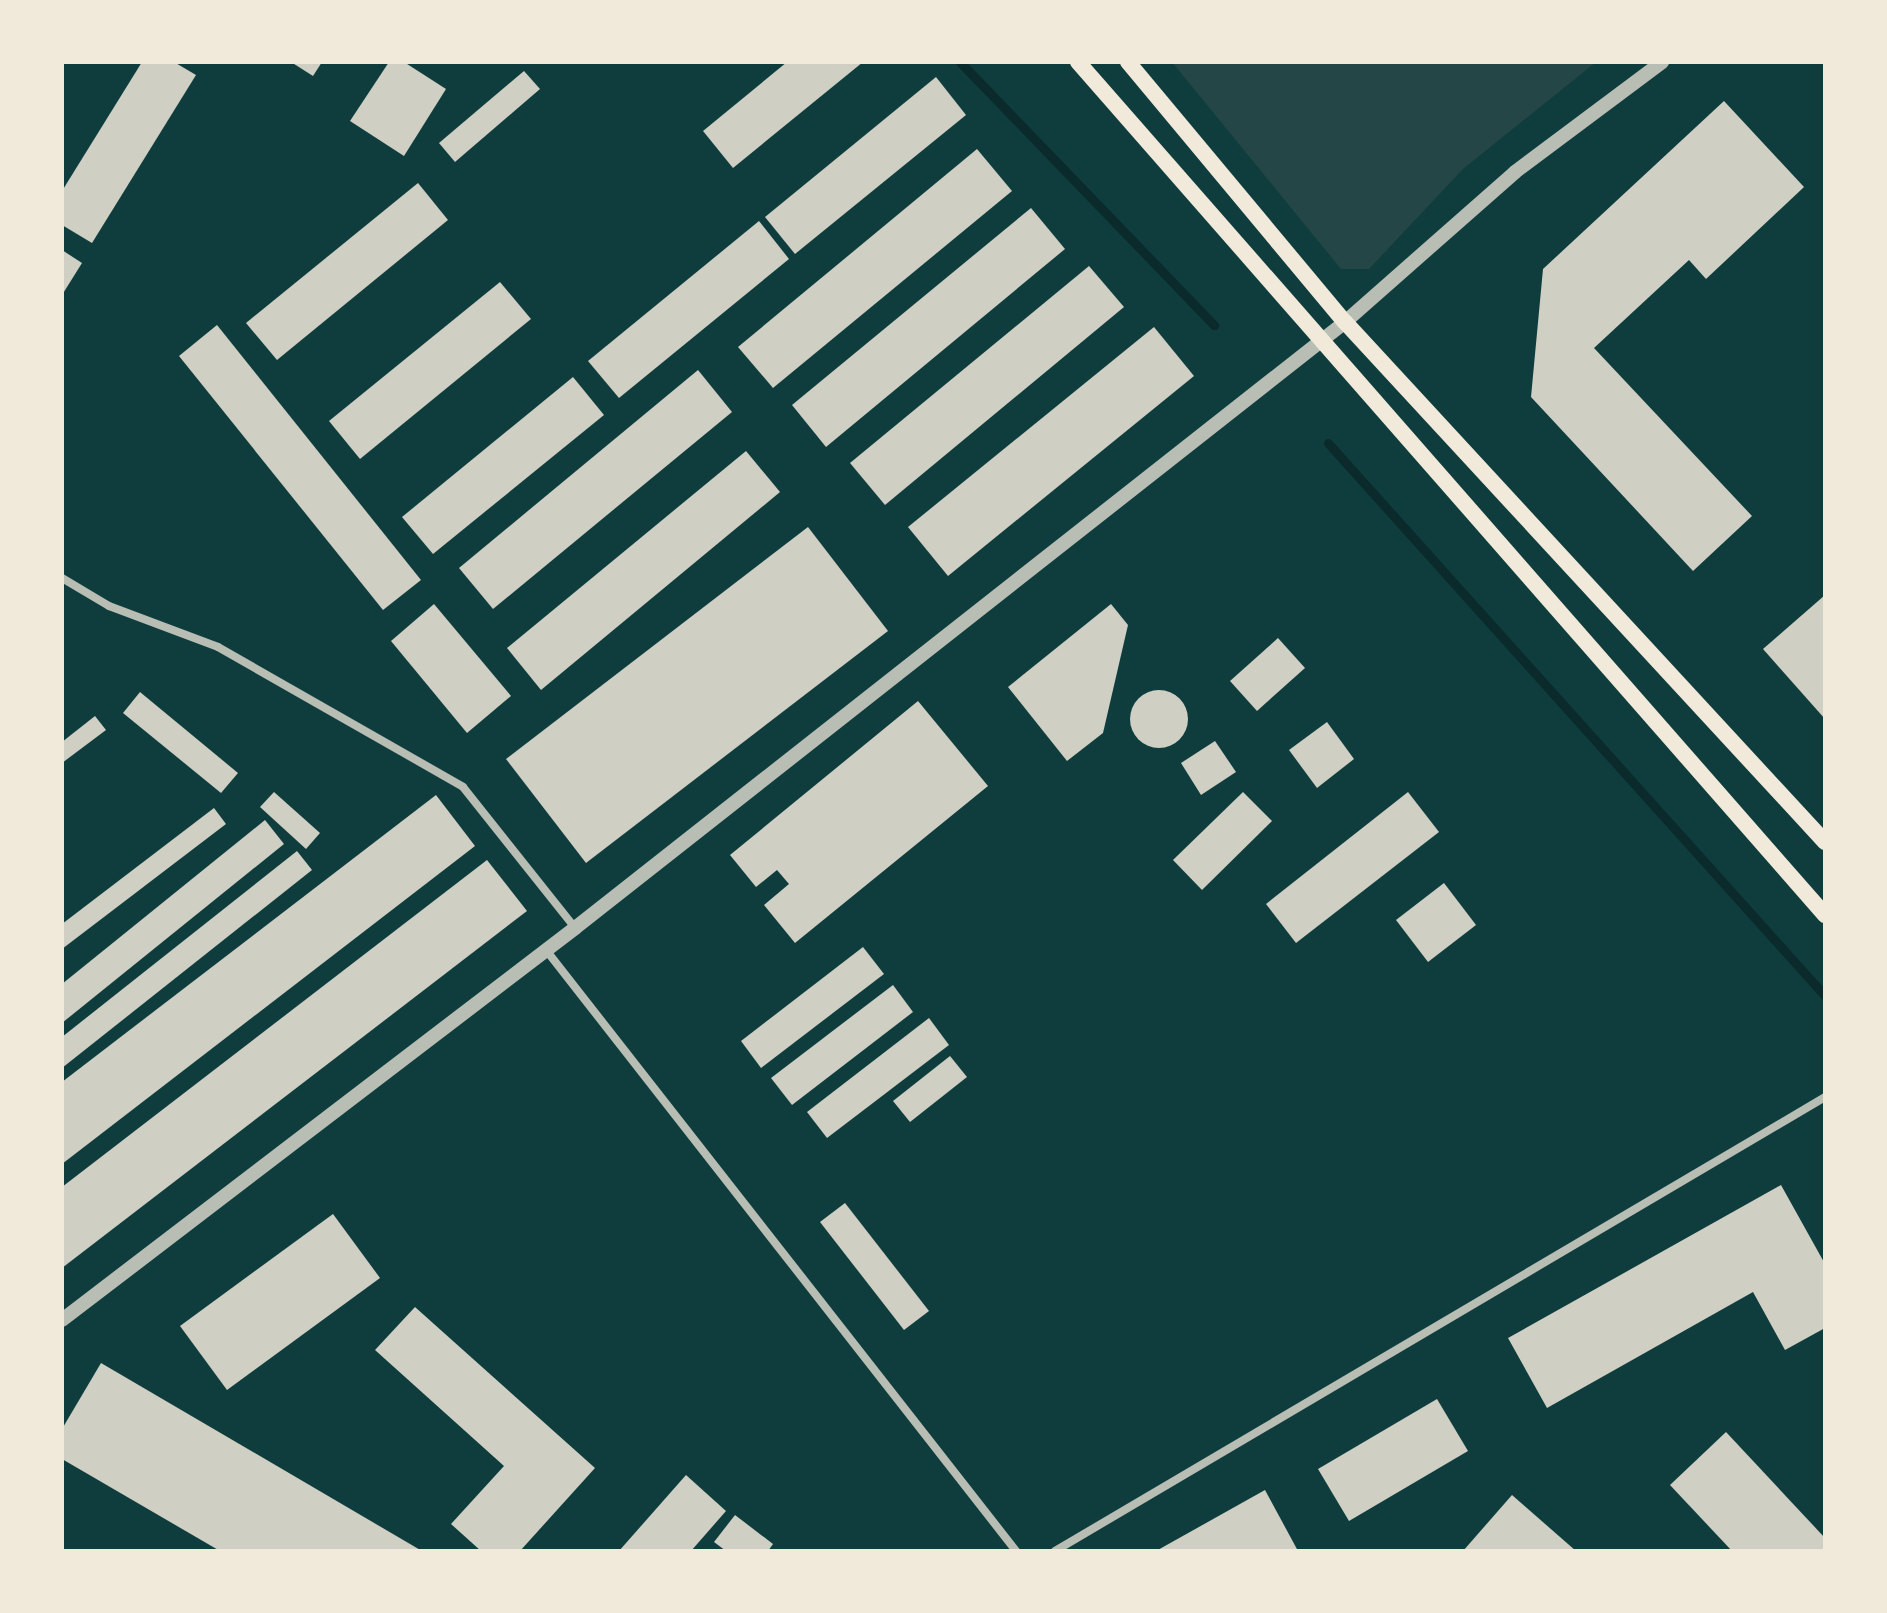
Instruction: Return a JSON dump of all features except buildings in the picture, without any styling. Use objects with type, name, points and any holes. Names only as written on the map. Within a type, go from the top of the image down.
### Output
[{"type":"main road","points":[[1078,62],[1317,340],[1825,915]]},
{"type":"main road","points":[[1128,62],[1345,322],[1825,842]]},
{"type":"street","points":[[62,1320],[575,928],[1317,340],[1345,322],[1515,172],[1662,62]]},
{"type":"street","points":[[62,578],[109,606],[218,647],[463,787],[575,928]]},
{"type":"street","points":[[546,950],[1016,1551]]},
{"type":"street","points":[[1055,1551],[1825,1097]]},
{"type":"shaded area","points":[[1172,62],[1596,62],[1463,169],[1369,269],[1341,269]]},
{"type":"waterway","points":[[960,62],[1214,325]]},
{"type":"waterway","points":[[1328,443],[1825,996]]}]
